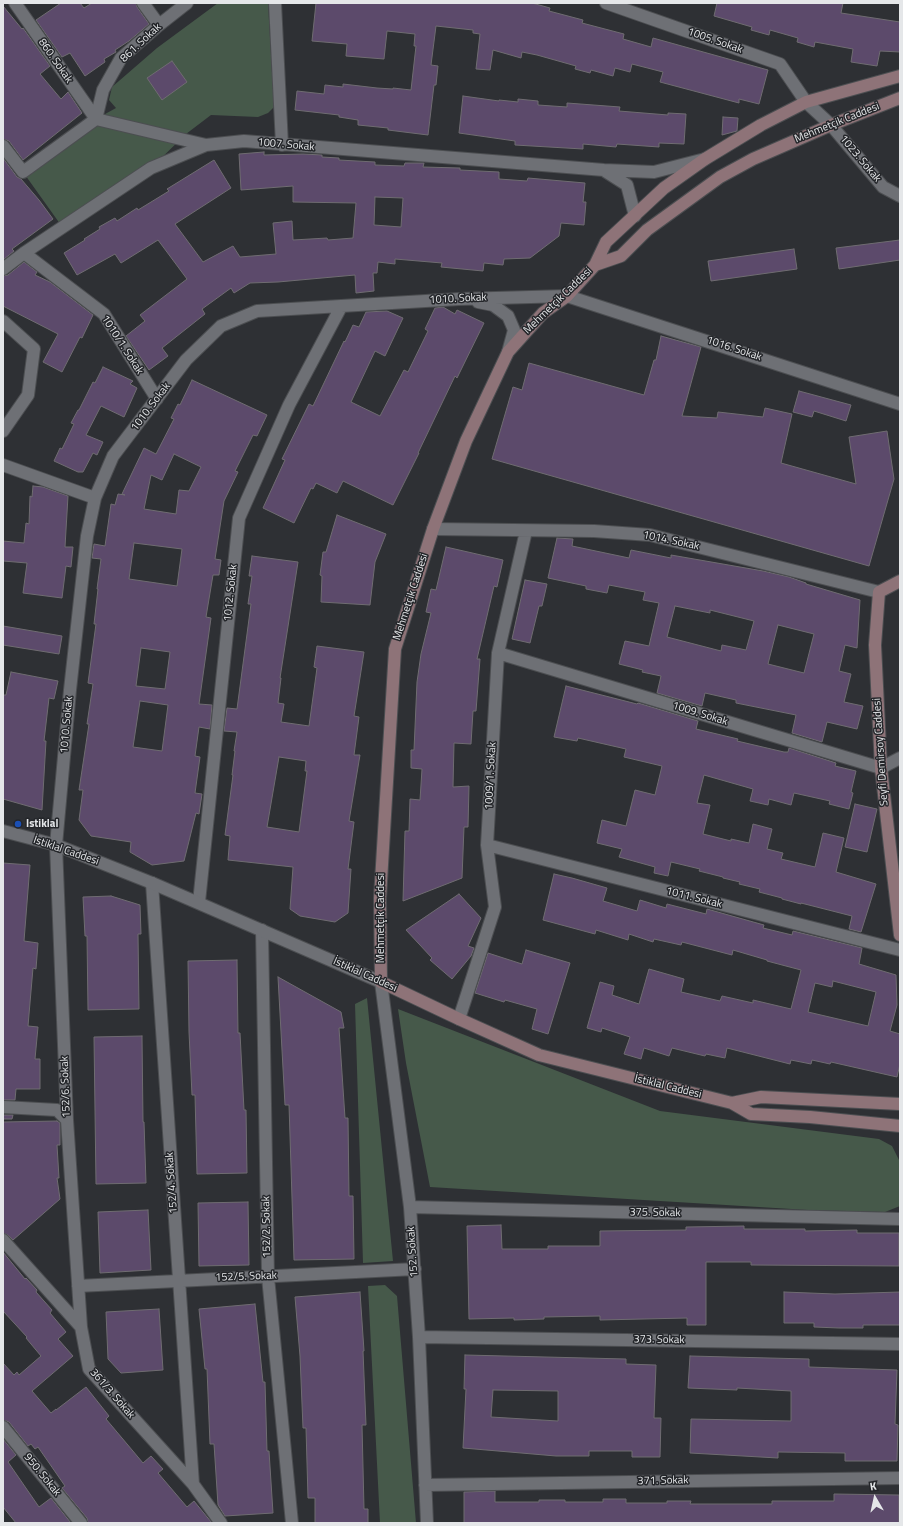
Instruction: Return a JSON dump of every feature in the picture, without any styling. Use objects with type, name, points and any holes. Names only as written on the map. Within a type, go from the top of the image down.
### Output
[{"type":"main road","name":"Mehmetçik Caddesi","points":[[381,982],[380,898],[395,649],[433,529],[466,441],[508,352],[543,313],[567,296],[595,265],[606,242],[664,188],[705,158],[761,125],[806,102],[900,76]]},
{"type":"main road","name":"Mehmetçik Caddesi","points":[[595,265],[621,256],[647,230],[720,177],[752,159],[831,124],[900,98]]},
{"type":"main road","points":[[879,592],[900,581]]},
{"type":"main road","name":"Seyfi Demirsoy Caddesi","points":[[879,592],[875,645],[881,768],[900,935]]},
{"type":"main road","name":"İstiklal Caddesi","points":[[381,982],[539,1055],[732,1103],[750,1114],[810,1117],[900,1126]]},
{"type":"main road","name":"İstiklal Caddesi","points":[[732,1103],[762,1097],[900,1104]]},
{"type":"street","name":"860. Sokak","points":[[15,3],[96,118]]},
{"type":"street","points":[[143,3],[159,25]]},
{"type":"street","name":"861. Sokak","points":[[96,118],[103,90],[121,58],[187,3]]},
{"type":"street","points":[[275,3],[282,144]]},
{"type":"street","name":"1005. Sokak","points":[[606,3],[780,64],[806,102]]},
{"type":"street","name":"1023. Sokak","points":[[806,102],[831,124],[883,187],[900,196]]},
{"type":"street","points":[[3,146],[23,172],[96,118],[206,145]]},
{"type":"street","name":"1007. Sokak","points":[[3,269],[24,253],[150,168],[206,145],[244,141],[604,170],[654,172],[705,158]]},
{"type":"street","points":[[604,170],[627,185],[635,216]]},
{"type":"street","name":"1010/1. Sokak","points":[[24,253],[104,314],[157,399]]},
{"type":"street","name":"1010. Sokak","points":[[56,845],[70,690],[86,544],[95,498],[113,456],[186,360],[221,326],[257,311],[459,299],[567,296]]},
{"type":"street","name":"1016. Sokak","points":[[567,296],[900,404]]},
{"type":"street","points":[[459,299],[493,305],[508,316],[514,330],[508,352]]},
{"type":"street","name":"1012. Sokak","points":[[199,902],[239,518],[289,405],[341,307]]},
{"type":"street","points":[[3,321],[34,349],[28,395],[3,431]]},
{"type":"street","points":[[3,465],[95,498]]},
{"type":"street","name":"1014. Sokak","points":[[433,529],[594,531],[650,535],[879,592]]},
{"type":"street","name":"1009/1. Sokak","points":[[459,1019],[495,907],[487,845],[498,653],[526,531]]},
{"type":"street","name":"1009. Sokak","points":[[498,653],[881,768]]},
{"type":"street","points":[[881,768],[900,758]]},
{"type":"street","name":"İstiklal Caddesi","points":[[3,831],[56,845],[152,883],[199,902],[381,982]]},
{"type":"street","name":"152/6. Sokak","points":[[56,845],[67,1120],[82,1327]]},
{"type":"street","name":"1011. Sokak","points":[[487,845],[900,950]]},
{"type":"street","name":"152/4. Sokak","points":[[152,883],[193,1484]]},
{"type":"street","name":"152/2. Sokak","points":[[262,930],[268,1277],[292,1523]]},
{"type":"street","name":"152. Sokak","points":[[381,982],[410,1207],[419,1337],[427,1523]]},
{"type":"street","points":[[3,1107],[57,1110],[67,1120]]},
{"type":"street","name":"375. Sokak","points":[[410,1207],[900,1218]]},
{"type":"street","points":[[3,1240],[82,1327]]},
{"type":"street","name":"152/5. Sokak","points":[[78,1286],[178,1280],[415,1270]]},
{"type":"street","name":"361/3. Sokak","points":[[82,1327],[89,1369],[193,1484],[221,1523]]},
{"type":"street","name":"373. Sokak","points":[[419,1337],[900,1344]]},
{"type":"street","name":"950. Sokak","points":[[3,1427],[81,1523]]},
{"type":"street","name":"371. Sokak","points":[[425,1485],[900,1478]]},
{"type":"green space","points":[[218,3],[268,3],[274,107],[268,113],[258,117],[211,115],[186,134],[151,168],[63,228],[23,172],[96,119],[116,108],[109,100],[112,87],[157,48]]},
{"type":"green space","points":[[367,998],[393,1261],[363,1263],[355,1004]]},
{"type":"green space","points":[[398,1009],[660,1111],[879,1139],[892,1146],[900,1162],[900,1206],[885,1212],[808,1210],[430,1187],[406,1063]]},
{"type":"green space","points":[[385,1285],[397,1296],[416,1523],[380,1523],[368,1286]]},
{"type":"building","points":[[61,3],[80,3],[84,8],[92,3],[136,3],[137,7],[149,24],[129,41],[115,50],[116,52],[104,59],[105,62],[85,76],[70,53],[62,57],[36,20]]},
{"type":"building","points":[[316,3],[532,3],[550,8],[549,11],[583,20],[582,23],[624,34],[623,39],[651,47],[653,38],[768,70],[759,104],[739,99],[739,103],[660,82],[663,72],[632,64],[630,72],[615,68],[613,76],[591,70],[590,73],[575,69],[576,66],[537,55],[522,52],[521,58],[493,50],[490,70],[476,69],[480,34],[473,33],[473,30],[436,26],[431,65],[438,66],[436,85],[434,85],[428,135],[388,130],[388,128],[358,125],[358,120],[339,117],[339,115],[295,110],[297,91],[324,94],[325,85],[343,87],[343,84],[411,90],[416,46],[414,46],[415,34],[387,31],[384,59],[346,56],[347,44],[312,41]]},
{"type":"building","points":[[717,3],[843,3],[841,13],[900,22],[900,52],[880,51],[877,66],[851,62],[853,49],[815,42],[814,47],[797,42],[798,38],[770,30],[769,35],[751,30],[752,27],[714,16]]},
{"type":"building","points":[[3,6],[22,29],[23,28],[50,66],[40,74],[61,99],[68,92],[82,113],[23,160],[9,141],[3,139]]},
{"type":"building","points":[[172,61],[187,82],[162,100],[147,78]]},
{"type":"building","points":[[463,96],[499,101],[518,102],[518,99],[538,101],[538,105],[567,107],[567,103],[620,107],[619,111],[668,115],[668,113],[686,114],[684,144],[659,143],[659,147],[617,144],[616,147],[583,144],[583,149],[515,145],[515,141],[459,133]]},
{"type":"building","points":[[723,117],[738,118],[737,131],[722,135]]},
{"type":"building","points":[[264,152],[264,155],[322,155],[322,157],[339,158],[339,160],[375,162],[375,165],[404,166],[405,163],[424,163],[423,167],[460,168],[460,170],[499,172],[499,179],[527,181],[528,178],[585,183],[583,202],[586,202],[584,225],[561,223],[559,236],[530,258],[504,259],[503,265],[484,263],[483,271],[441,267],[442,263],[395,259],[395,264],[378,262],[377,273],[373,273],[374,291],[356,293],[355,275],[250,283],[234,293],[231,288],[202,309],[205,314],[162,348],[168,356],[149,370],[126,336],[145,321],[140,315],[187,279],[158,240],[121,263],[115,254],[77,275],[64,253],[100,229],[99,227],[115,218],[117,221],[137,208],[138,210],[169,191],[167,189],[214,160],[231,188],[175,224],[203,262],[233,246],[240,257],[276,254],[273,223],[292,221],[293,240],[353,238],[356,203],[293,202],[293,186],[241,190],[239,154]],"holes":[[[375,197],[403,198],[401,227],[374,225]]]},
{"type":"building","points":[[3,158],[17,177],[21,179],[39,200],[53,219],[12,249],[14,251],[3,260]]},
{"type":"building","points":[[900,240],[900,260],[839,269],[836,248]]},
{"type":"building","points":[[794,249],[797,269],[711,281],[708,261]]},
{"type":"building","points":[[24,262],[37,272],[35,275],[50,282],[93,315],[82,338],[80,337],[62,372],[43,362],[58,334],[3,306],[3,276],[8,275]]},
{"type":"building","points":[[443,307],[455,314],[457,310],[484,323],[457,378],[455,376],[393,505],[343,481],[337,493],[316,483],[313,489],[311,488],[294,523],[263,508],[285,460],[282,459],[309,404],[313,406],[353,325],[359,327],[366,312],[387,311],[403,318],[385,356],[375,351],[351,402],[380,416],[404,370],[408,372],[428,331],[425,329],[435,308]]},
{"type":"building","points":[[661,336],[701,347],[682,416],[717,418],[718,412],[763,417],[765,408],[792,414],[781,463],[856,484],[849,437],[887,431],[894,479],[869,566],[492,459],[513,387],[522,390],[529,363],[644,395],[654,360],[656,360]]},
{"type":"building","points":[[103,367],[133,381],[130,384],[137,388],[124,417],[101,406],[86,435],[103,442],[97,455],[93,453],[83,472],[78,472],[54,461],[60,448],[62,449],[74,424],[71,423],[93,382],[95,383]]},
{"type":"building","points":[[192,380],[267,415],[257,436],[253,435],[235,471],[238,472],[224,501],[215,559],[221,560],[219,575],[213,575],[206,617],[211,618],[199,704],[212,705],[210,729],[199,727],[195,756],[200,757],[195,793],[202,794],[199,814],[196,813],[184,861],[152,865],[130,852],[131,842],[91,836],[79,820],[83,790],[79,790],[89,724],[87,724],[93,684],[88,683],[96,624],[94,624],[101,559],[92,558],[94,544],[105,546],[111,504],[115,505],[118,494],[125,495],[122,494],[144,448],[156,454],[174,419],[171,418],[178,404],[180,405]],"holes":[[[174,454],[201,467],[189,491],[179,490],[176,514],[144,509],[151,475],[162,480]],[[134,543],[182,549],[177,586],[129,579]],[[141,648],[170,652],[165,689],[136,686]],[[140,701],[168,705],[162,751],[133,747]]]},
{"type":"building","points":[[799,391],[851,405],[846,421],[814,411],[812,417],[793,412]]},
{"type":"building","points":[[33,486],[43,487],[68,496],[65,547],[73,547],[71,567],[66,566],[62,598],[23,593],[27,563],[3,561],[3,541],[24,543],[26,523],[29,524],[30,496],[32,497]]},
{"type":"building","points":[[337,515],[386,534],[375,562],[370,605],[321,602],[322,576],[320,575],[323,552],[326,552]]},
{"type":"building","points":[[557,538],[573,539],[572,546],[629,558],[631,550],[671,558],[671,555],[763,571],[789,577],[806,584],[860,600],[857,648],[845,645],[839,671],[851,674],[844,702],[863,706],[857,729],[827,722],[822,742],[792,733],[796,715],[736,703],[736,700],[705,693],[702,706],[657,693],[661,676],[642,672],[643,670],[619,664],[625,641],[649,646],[659,603],[643,600],[645,592],[609,585],[607,593],[586,589],[586,586],[548,578]],"holes":[[[675,606],[710,613],[710,610],[754,621],[746,650],[722,645],[721,651],[667,637]],[[778,625],[814,634],[804,673],[768,664]]]},
{"type":"building","points":[[446,547],[503,560],[497,587],[494,586],[477,659],[480,659],[476,711],[473,711],[471,744],[454,743],[453,787],[469,786],[468,827],[464,827],[462,878],[403,901],[405,831],[409,831],[410,799],[420,800],[422,769],[411,768],[411,750],[414,750],[417,682],[421,654],[431,613],[426,612],[431,589],[436,590]]},
{"type":"building","points":[[252,556],[298,562],[280,678],[278,703],[284,704],[281,722],[309,726],[317,668],[314,667],[317,646],[364,652],[354,716],[359,717],[354,755],[360,755],[349,821],[354,822],[348,869],[351,869],[348,913],[335,922],[300,916],[290,909],[293,867],[228,860],[230,836],[225,835],[237,732],[224,731],[227,708],[237,709],[251,604],[248,604],[252,576],[249,576]],"holes":[[[279,757],[306,761],[305,771],[307,771],[299,832],[267,827]]]},
{"type":"building","points":[[525,580],[547,584],[542,606],[539,606],[530,643],[512,639]]},
{"type":"building","points":[[3,626],[62,636],[59,654],[3,645]]},
{"type":"building","points":[[11,672],[58,681],[54,699],[49,698],[44,741],[46,741],[42,810],[3,799],[3,695],[6,695]]},
{"type":"building","points":[[566,686],[637,704],[638,703],[698,721],[696,729],[738,739],[737,741],[784,752],[788,752],[789,748],[836,763],[835,766],[856,771],[849,809],[829,804],[830,801],[794,793],[791,805],[769,799],[768,805],[750,801],[753,789],[704,775],[697,803],[710,805],[703,834],[731,841],[731,839],[749,843],[753,824],[772,829],[767,849],[783,853],[781,859],[815,867],[823,833],[844,838],[836,872],[876,884],[861,932],[849,929],[852,916],[782,899],[759,892],[760,889],[739,884],[740,882],[699,871],[700,869],[671,862],[668,876],[654,873],[655,867],[619,857],[622,849],[597,843],[602,820],[626,826],[635,790],[655,795],[662,766],[624,757],[626,749],[578,738],[577,741],[554,737]]},
{"type":"building","points":[[855,804],[877,809],[867,852],[845,847]]},
{"type":"building","points":[[3,863],[30,865],[24,941],[38,943],[36,969],[33,968],[28,1026],[38,1027],[35,1059],[40,1059],[40,1089],[16,1089],[15,1100],[3,1100]]},
{"type":"building","points":[[554,874],[607,888],[603,901],[637,911],[640,900],[666,908],[667,904],[706,914],[707,909],[764,925],[763,928],[792,935],[793,931],[862,948],[859,964],[896,975],[897,1005],[890,1031],[900,1034],[900,1064],[897,1077],[831,1062],[830,1064],[812,1060],[811,1064],[791,1060],[790,1064],[727,1048],[725,1058],[706,1054],[705,1056],[672,1048],[669,1056],[644,1048],[641,1059],[624,1054],[630,1037],[602,1028],[601,1032],[587,1028],[600,982],[614,986],[612,995],[639,1004],[649,969],[684,979],[681,992],[720,1001],[722,996],[753,1003],[753,1000],[791,1009],[801,970],[733,950],[732,955],[682,942],[681,945],[654,939],[653,942],[629,934],[628,940],[596,930],[595,934],[543,920]],"holes":[[[833,981],[876,992],[868,1026],[808,1012],[815,983],[832,987]]]},
{"type":"building","points":[[459,894],[481,918],[468,946],[474,948],[471,956],[452,979],[430,960],[432,958],[406,930]]},
{"type":"building","points":[[111,896],[140,905],[141,934],[138,934],[139,1009],[88,1010],[87,936],[85,936],[83,897]]},
{"type":"building","points":[[526,950],[570,963],[548,1034],[532,1029],[537,1009],[505,1000],[504,1002],[475,993],[488,953],[522,964]]},
{"type":"building","points":[[237,960],[238,1033],[240,1033],[244,1110],[246,1110],[247,1173],[197,1174],[195,1095],[192,1095],[189,1032],[188,961]]},
{"type":"building","points":[[278,977],[341,1012],[344,1028],[339,1028],[345,1118],[348,1118],[349,1196],[353,1196],[354,1259],[294,1260],[289,1105],[285,1105]]},
{"type":"building","points":[[142,1036],[143,1122],[146,1183],[96,1184],[94,1037]]},
{"type":"building","points":[[3,1115],[13,1115],[12,1119],[3,1119]]},
{"type":"building","points":[[57,1121],[60,1123],[60,1145],[57,1145],[59,1178],[57,1178],[60,1199],[13,1240],[8,1235],[3,1233],[3,1122]]},
{"type":"building","points":[[248,1202],[249,1265],[199,1266],[198,1203]]},
{"type":"building","points":[[148,1210],[151,1270],[100,1273],[98,1212]]},
{"type":"building","points":[[501,1225],[502,1249],[548,1249],[548,1246],[600,1246],[600,1231],[686,1230],[686,1227],[744,1226],[744,1229],[805,1229],[805,1231],[857,1230],[857,1233],[899,1233],[899,1266],[751,1265],[751,1262],[706,1262],[706,1325],[687,1325],[687,1318],[600,1320],[600,1316],[544,1317],[544,1319],[514,1320],[514,1318],[469,1319],[467,1226]]},
{"type":"building","points":[[3,1252],[25,1279],[26,1278],[37,1290],[36,1292],[52,1310],[50,1313],[66,1332],[58,1339],[73,1356],[32,1391],[51,1413],[86,1387],[109,1416],[106,1419],[143,1463],[151,1456],[163,1469],[158,1473],[187,1507],[194,1501],[212,1523],[88,1523],[87,1518],[62,1488],[65,1486],[38,1447],[35,1449],[31,1444],[28,1446],[9,1422],[3,1420],[3,1363],[14,1375],[17,1372],[19,1375],[41,1356],[26,1338],[27,1337],[3,1311]]},
{"type":"building","points":[[360,1292],[364,1351],[366,1425],[362,1425],[364,1509],[368,1509],[368,1523],[315,1523],[315,1498],[308,1498],[306,1428],[303,1428],[300,1356],[295,1297]]},
{"type":"building","points":[[784,1292],[835,1294],[900,1292],[900,1325],[863,1325],[863,1328],[839,1328],[814,1327],[814,1323],[784,1323]]},
{"type":"building","points":[[255,1304],[263,1382],[265,1382],[267,1451],[269,1451],[273,1513],[225,1516],[218,1505],[214,1444],[210,1444],[207,1369],[205,1369],[199,1309]]},
{"type":"building","points":[[159,1309],[163,1370],[121,1373],[108,1359],[106,1312]]},
{"type":"building","points":[[465,1355],[626,1359],[626,1364],[656,1365],[654,1418],[661,1418],[660,1457],[632,1457],[632,1451],[589,1451],[589,1456],[556,1456],[463,1448],[466,1389],[464,1389]],"holes":[[[493,1390],[558,1391],[558,1421],[491,1417]]]},
{"type":"building","points":[[690,1356],[809,1359],[809,1367],[897,1370],[895,1424],[898,1425],[897,1461],[845,1461],[845,1453],[778,1452],[778,1458],[690,1453],[691,1419],[791,1421],[791,1391],[737,1388],[737,1390],[688,1388]]},
{"type":"building","points":[[3,1439],[16,1455],[8,1462],[39,1507],[51,1498],[71,1523],[16,1523],[3,1507]]},
{"type":"building","points":[[495,1491],[495,1502],[539,1502],[539,1500],[565,1500],[565,1502],[603,1502],[603,1499],[626,1499],[626,1503],[667,1503],[667,1501],[691,1501],[690,1504],[772,1504],[772,1501],[834,1501],[834,1494],[899,1495],[899,1523],[464,1523],[464,1492]]},
{"type":"place","name":"Istiklal","points":[[18,824]]}]
